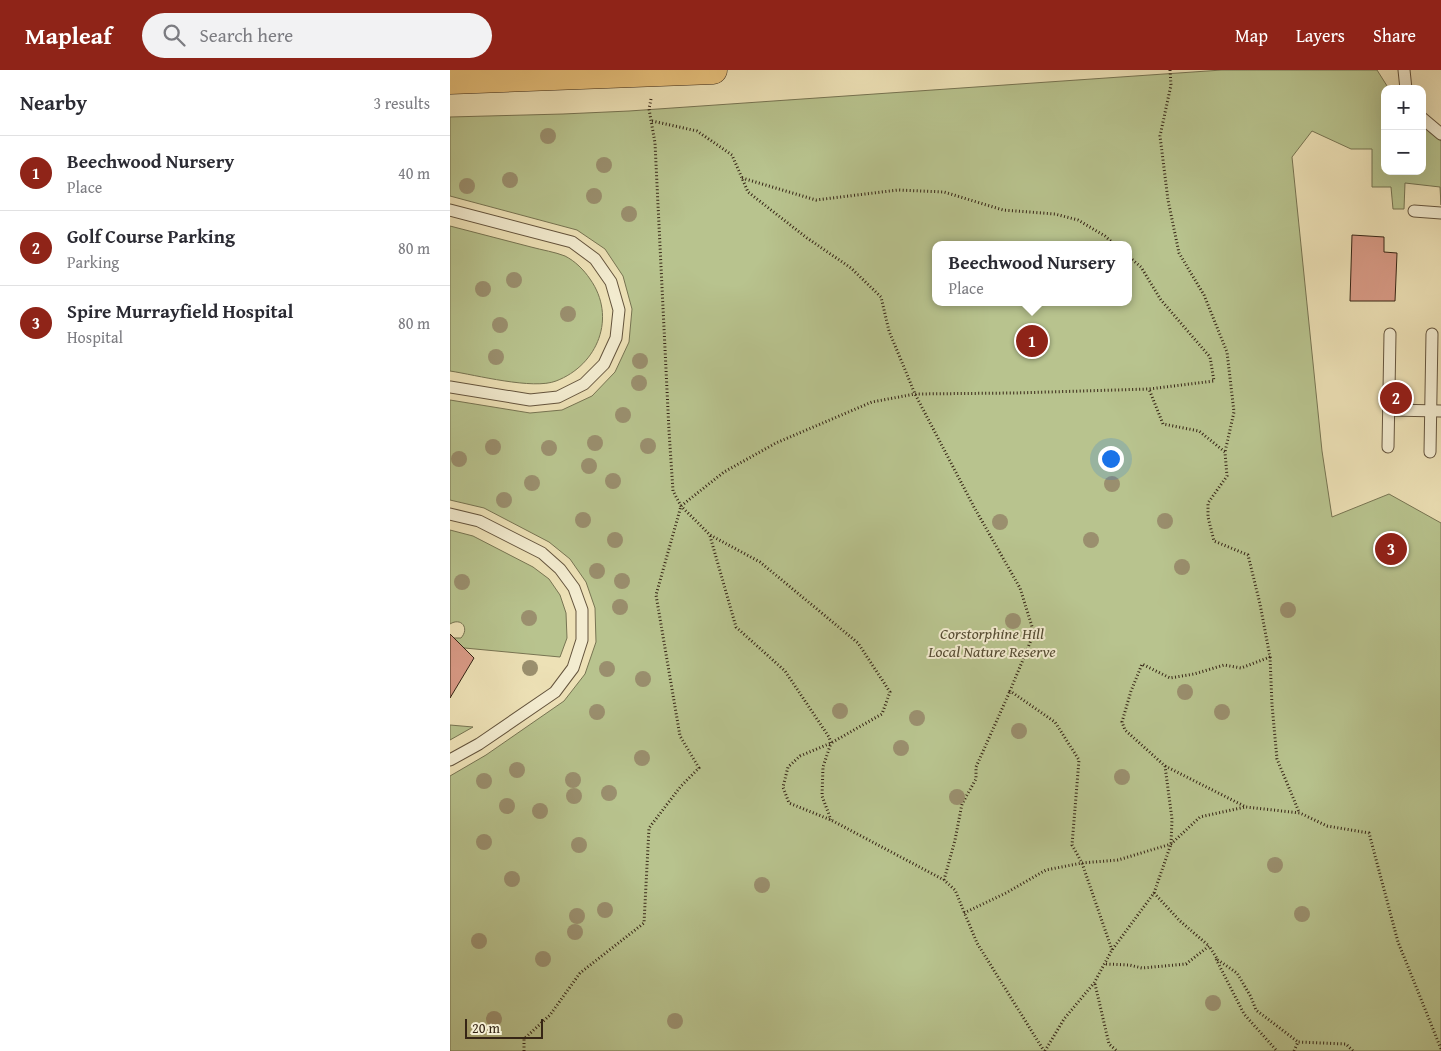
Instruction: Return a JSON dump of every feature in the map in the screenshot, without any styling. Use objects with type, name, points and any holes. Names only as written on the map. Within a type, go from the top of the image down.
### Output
[{"type":"main road","points":[[450,80],[713,70]]},
{"type":"lane","points":[[1404,70],[1406,85]]},
{"type":"lane","points":[[1426,121],[1441,134]]},
{"type":"lane","points":[[450,210],[572,242],[595,259],[611,282],[619,310],[616,338],[604,364],[584,384],[558,397],[530,400],[450,386]]},
{"type":"lane","points":[[1414,211],[1441,213]]},
{"type":"lane","points":[[1388,447],[1390,334]]},
{"type":"lane","points":[[1430,452],[1436,411],[1432,334]]},
{"type":"lane","points":[[1389,410],[1436,411]]},
{"type":"lane","points":[[450,514],[479,521],[542,554],[560,569],[574,588],[582,610],[582,640],[573,668],[555,692],[479,744],[450,760]]},
{"type":"path","points":[[1170,70],[1171,85],[1160,136],[1168,200],[1179,253],[1204,295],[1227,352],[1234,412],[1225,452],[1227,476],[1208,503],[1208,518],[1214,541],[1248,555],[1270,657],[1277,759],[1300,813]]},
{"type":"path","points":[[654,73],[649,109],[655,143],[673,491],[681,506],[710,535],[760,562],[858,642],[890,692],[882,714],[831,743],[800,756],[788,767],[783,786],[789,803],[831,820],[944,880],[954,890],[977,943],[1044,1051],[1064,1019],[1094,983],[1112,950],[1154,893],[1171,844],[1172,819],[1165,766]]},
{"type":"path","points":[[652,122],[697,131],[732,155],[748,192],[807,238],[851,268],[881,297],[889,331],[915,394],[974,507],[1020,588],[1034,633],[976,767],[976,779],[962,804],[944,880]]},
{"type":"path","points":[[742,178],[816,200],[898,190],[944,192],[1003,210],[1056,214],[1078,220],[1111,241]]},
{"type":"path","points":[[524,1051],[524,1039],[550,1015],[580,973],[644,923],[649,828],[680,786],[699,768],[680,736],[656,596],[681,506],[724,472],[776,443],[872,402],[915,394],[1148,389],[1214,381],[1210,357],[1161,300],[1141,267],[1132,259]]},
{"type":"path","points":[[1148,389],[1163,424],[1199,431],[1225,452]]},
{"type":"path","points":[[710,535],[736,627],[785,671],[829,736],[831,743],[823,767],[822,796],[831,820]]},
{"type":"path","points":[[1246,807],[1165,766],[1125,730],[1122,722],[1131,691],[1142,664],[1170,678],[1194,674],[1224,665],[1241,668],[1270,657]]},
{"type":"path","points":[[1010,691],[1055,722],[1079,760],[1072,845],[1082,863],[1112,950]]},
{"type":"path","points":[[964,913],[1006,893],[1046,870],[1082,863],[1118,860],[1171,844],[1200,818],[1246,807],[1300,813],[1327,826],[1369,833],[1398,942],[1441,1049]]},
{"type":"path","points":[[1154,893],[1180,921],[1209,946],[1218,960],[1238,973],[1251,996],[1256,1010],[1298,1042],[1346,1044],[1353,1051]]},
{"type":"path","points":[[1105,964],[1129,965],[1142,968],[1186,964],[1209,946]]},
{"type":"path","points":[[1209,946],[1244,1014],[1277,1051]]},
{"type":"path","points":[[1094,983],[1110,1044],[1117,1051]]},
{"type":"path","points":[[1294,1051],[1298,1042]]},
{"type":"green space","name":"Corstorphine Hill Local Nature Reserve","points":[[1222,70],[1377,70],[1386,85],[1381,85],[1381,175],[1426,175],[1426,128],[1441,141],[1441,205],[1440,187],[1405,183],[1404,209],[1393,209],[1391,187],[1372,187],[1372,149],[1351,149],[1312,131],[1292,157],[1322,451],[1332,517],[1389,494],[1441,523],[1441,1051],[450,1051],[450,776],[486,755],[564,701],[585,674],[596,642],[595,608],[586,582],[570,559],[549,542],[484,508],[450,500],[450,400],[530,413],[562,410],[592,396],[615,372],[629,342],[632,309],[623,276],[605,249],[577,230],[450,196],[450,117],[629,111]]},
{"type":"green space","points":[[450,226],[565,256],[582,269],[598,294],[602,309],[602,324],[599,338],[583,364],[571,374],[556,381],[533,384],[450,371]]},
{"type":"green space","points":[[450,530],[473,536],[533,567],[549,579],[560,595],[566,613],[567,638],[560,657],[454,647],[454,638],[461,638],[465,631],[461,623],[454,622],[450,624]]},
{"type":"green space","points":[[450,725],[473,727],[450,740]]},
{"type":"building","points":[[1352,235],[1384,237],[1384,252],[1397,253],[1395,301],[1350,301]]},
{"type":"building","points":[[450,634],[474,658],[450,698]]},
{"type":"place","name":"Beechwood Nursery","points":[[1032,341]]},
{"type":"place","name":"Golf Course Parking","points":[[1396,398]]},
{"type":"place","name":"Spire Murrayfield Hospital","points":[[1391,549]]}]
